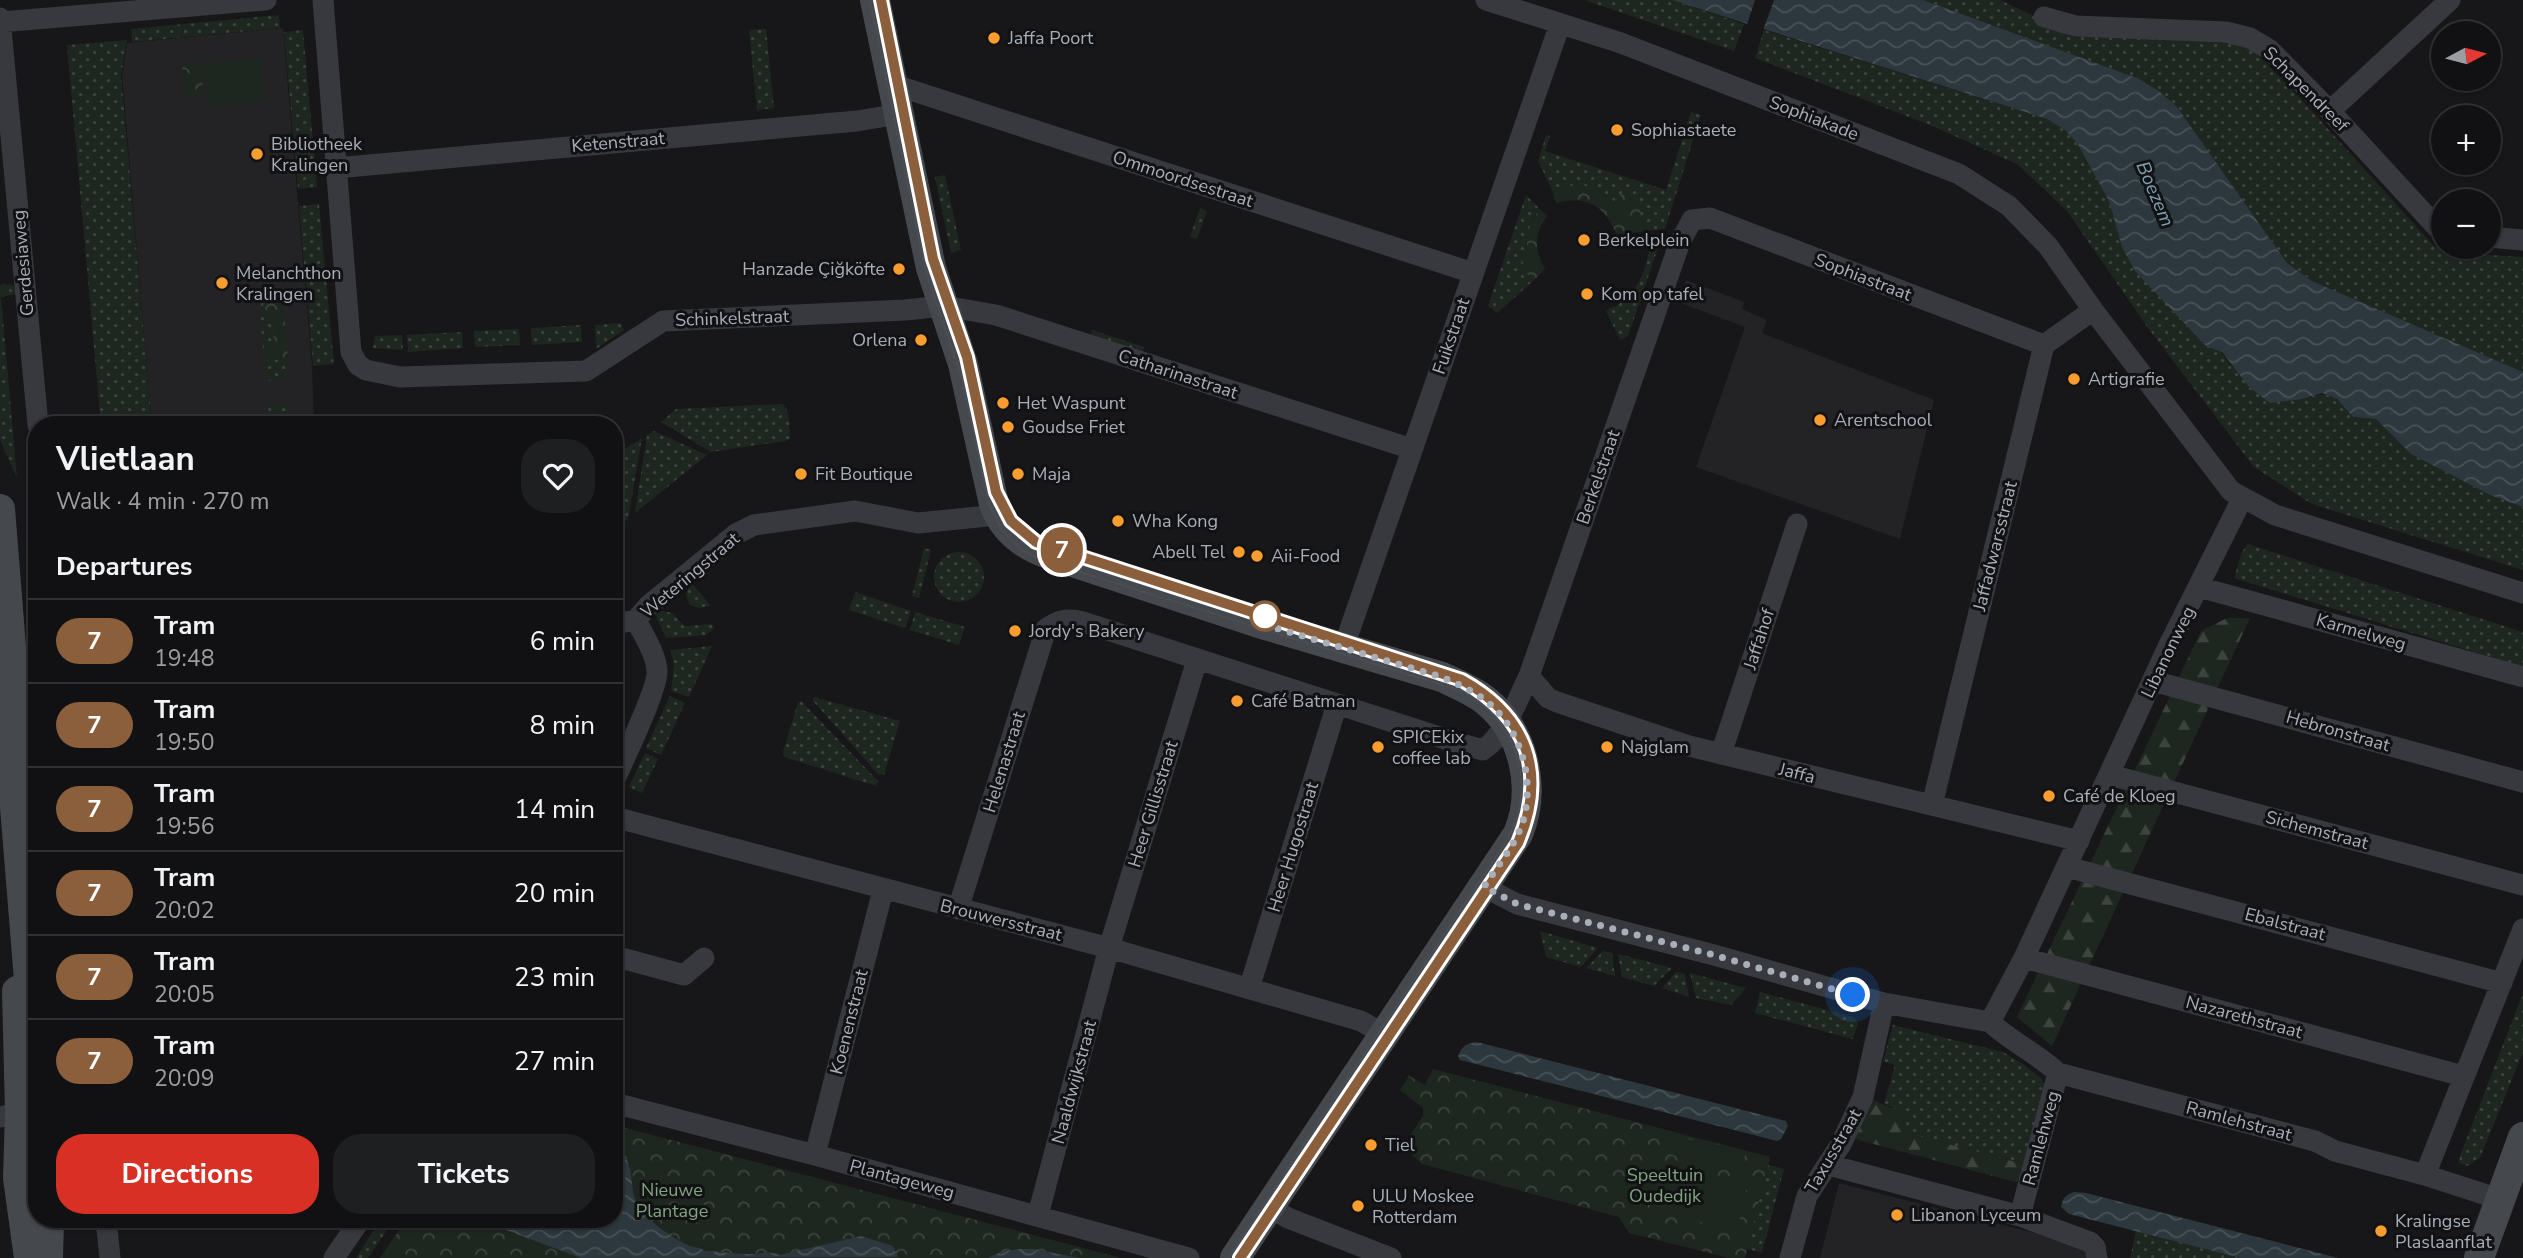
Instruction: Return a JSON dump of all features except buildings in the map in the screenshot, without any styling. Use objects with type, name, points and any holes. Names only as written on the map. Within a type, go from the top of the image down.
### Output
[{"type":"street","points":[[0,20],[266,0]]},
{"type":"street","points":[[323,0],[336,168]]},
{"type":"street","points":[[876,0],[930,268],[969,387],[998,515],[1014,535],[1037,550],[1343,649],[1442,677],[1466,688],[1488,703],[1499,734],[1523,761],[1527,777],[1527,799],[1518,834],[1235,1258]]},
{"type":"street","name":"Sophiakade","points":[[1486,0],[1664,60],[1959,174],[2009,206],[2048,246],[2093,310]]},
{"type":"street","points":[[2330,111],[2450,0]]},
{"type":"street","name":"Schapendreef","points":[[2044,17],[2076,26],[2226,32],[2250,38],[2270,50],[2431,221]]},
{"type":"street","name":"Gerdesiaweg","points":[[0,20],[37,416]]},
{"type":"street","name":"Fuikstraat","points":[[1343,649],[1560,24]]},
{"type":"street","name":"Ommoordsestraat","points":[[892,84],[1473,273]]},
{"type":"street","name":"Ketenstraat","points":[[336,168],[857,121],[899,114]]},
{"type":"street","name":"Schinkelstraat","points":[[336,168],[351,352],[358,365],[366,370],[400,377],[586,370],[663,321],[944,306]]},
{"type":"street","name":"Sophiastraat","points":[[1686,229],[1692,220],[1710,218],[2045,345]]},
{"type":"street","name":"Berkelstraat","points":[[1499,734],[1529,676],[1686,229]]},
{"type":"street","points":[[2501,238],[2523,240]]},
{"type":"street","name":"Catharinastraat","points":[[944,306],[996,315],[1412,449]]},
{"type":"street","points":[[2045,345],[2093,310],[2222,480],[2242,499],[2275,515],[2523,593]]},
{"type":"street","name":"Jaffadwarsstraat","points":[[1932,805],[2045,345]]},
{"type":"street","name":"Libanonweg","points":[[1990,1022],[2024,958],[2153,681],[2242,499]]},
{"type":"street","points":[[0,509],[16,679],[13,782],[28,968]]},
{"type":"street","name":"Weteringstraat","points":[[623,761],[654,690],[658,673],[653,653],[636,620],[657,598],[736,534],[754,525],[855,511],[918,523],[998,515]]},
{"type":"street","name":"Jaffahof","points":[[1721,754],[1797,524]]},
{"type":"street","name":"Karmelweg","points":[[2199,587],[2523,677]]},
{"type":"street","points":[[623,622],[636,620]]},
{"type":"street","name":"Helenastraat","points":[[958,909],[1046,629],[1058,621],[1077,621],[1197,660]]},
{"type":"street","points":[[1197,660],[1483,750],[1499,734]]},
{"type":"street","name":"Heer Gillisstraat","points":[[1109,948],[1197,660]]},
{"type":"street","name":"Jaffa","points":[[1529,676],[1548,698],[1557,702],[1689,746],[2079,841]]},
{"type":"street","name":"Hebronstraat","points":[[2153,681],[2523,782]]},
{"type":"street","name":"Heer Hugostraat","points":[[1248,989],[1337,704]]},
{"type":"street","points":[[0,771],[17,973],[18,1178],[29,1258]]},
{"type":"street","name":"Sichemstraat","points":[[2110,775],[2523,885]]},
{"type":"street","name":"Brouwersstraat","points":[[623,819],[1109,948],[1361,1021],[1384,1034]]},
{"type":"street","name":"Ebalstraat","points":[[2067,867],[2502,983]]},
{"type":"street","points":[[1484,887],[1517,904],[1884,1003],[1990,1022]]},
{"type":"street","name":"Koenenstraat","points":[[815,1155],[883,890]]},
{"type":"street","points":[[2425,1175],[2523,929]]},
{"type":"street","name":"Naaldwijkstraat","points":[[1038,1216],[1109,948]]},
{"type":"street","points":[[623,958],[684,975],[704,958]]},
{"type":"street","name":"Nazarethstraat","points":[[2024,958],[2463,1076]]},
{"type":"street","name":"Taxusstraat","points":[[1790,1258],[1807,1196],[1829,1165],[1863,1097],[1884,1003]]},
{"type":"street","name":"Ramlehstraat","points":[[1990,1022],[2058,1073],[2315,1141],[2335,1151],[2491,1196]]},
{"type":"street","name":"Ramlehweg","points":[[2020,1216],[2058,1073]]},
{"type":"street","name":"Plantageweg","points":[[623,1105],[1189,1258]]},
{"type":"street","points":[[2479,1258],[2491,1196],[2523,1137]]},
{"type":"street","points":[[1829,1165],[2020,1216],[2090,1242],[2095,1247],[2097,1258]]},
{"type":"street","points":[[1268,1206],[1288,1218],[1391,1258]]},
{"type":"street","points":[[48,1258],[49,1228]]},
{"type":"street","points":[[107,1228],[110,1258]]},
{"type":"street","points":[[334,1258],[355,1228]]},
{"type":"shaded area","name":"Melanchthon Kralingen","points":[[283,28],[312,366],[314,416],[151,416],[122,75],[127,43]]},
{"type":"shaded area","name":"Arentschool","points":[[1686,280],[1744,302],[1742,309],[1767,320],[1762,333],[1934,400],[1900,539],[1696,467],[1745,327],[1678,302]]},
{"type":"shaded area","name":"Libanon Lyceum","points":[[1839,1183],[2089,1247],[2087,1258],[1820,1258]]},
{"type":"green space","points":[[1584,0],[1672,0],[1744,24],[1734,51]]},
{"type":"green space","points":[[1923,0],[2000,0],[2063,30],[2227,42],[2253,50],[2431,243],[2431,259],[2523,257],[2523,372],[2312,281],[2287,263],[2177,107],[2159,91],[2137,78]]},
{"type":"green space","points":[[279,15],[280,28],[132,42],[131,29]]},
{"type":"green space","points":[[766,29],[774,108],[757,110],[749,30]]},
{"type":"green space","points":[[303,30],[317,187],[298,189],[284,32]]},
{"type":"green space","points":[[1764,30],[2047,119],[2065,130],[2077,143],[2109,201],[2122,247],[2221,352],[2230,365],[2302,399],[2319,395],[2331,396],[2353,417],[2376,419],[2411,454],[2490,495],[2523,507],[2523,570],[2312,504],[2254,467],[2148,328],[2067,211],[2017,164],[1930,125],[1755,58]]},
{"type":"green space","points":[[127,40],[121,75],[151,416],[100,416],[67,45]]},
{"type":"green space","points":[[261,58],[265,100],[208,106],[203,63]]},
{"type":"green space","points":[[201,62],[203,95],[185,96],[182,64]]},
{"type":"green space","points":[[1691,112],[1701,115],[1665,229],[1646,231],[1639,206],[1614,202],[1605,193],[1566,186],[1552,190],[1538,161],[1546,135],[1550,136],[1545,151],[1666,190]]},
{"type":"green space","points":[[945,175],[961,250],[951,253],[935,177]]},
{"type":"green space","points":[[1583,185],[1605,193],[1614,201],[1626,189],[1639,206],[1646,231],[1617,235],[1607,217],[1594,205],[1577,200],[1556,203],[1552,190]]},
{"type":"green space","points":[[1526,195],[1539,208],[1529,229],[1527,252],[1521,253],[1528,276],[1533,281],[1497,313],[1488,306]]},
{"type":"green space","points":[[319,204],[334,364],[313,366],[299,206]]},
{"type":"green space","points":[[1200,208],[1207,211],[1197,239],[1190,237]]},
{"type":"green space","points":[[1539,208],[1547,216],[1537,242],[1545,269],[1533,281],[1524,270],[1521,253],[1527,252],[1527,233]]},
{"type":"green space","points":[[1649,248],[1658,248],[1628,336],[1620,340],[1606,311],[1618,305],[1637,285],[1644,271]]},
{"type":"green space","points":[[11,284],[16,289],[16,294],[1,297],[17,478],[0,440],[0,285]]},
{"type":"green space","points":[[277,290],[278,299],[263,301],[272,330],[269,360],[284,359],[286,379],[266,381],[258,291]]},
{"type":"green space","points":[[283,299],[288,359],[268,360],[267,343],[274,342],[272,321],[264,321],[263,300]]},
{"type":"green space","points":[[620,323],[624,330],[596,349],[595,325]]},
{"type":"green space","points":[[581,325],[582,342],[532,345],[531,328]]},
{"type":"green space","points":[[519,329],[520,345],[475,347],[474,331]]},
{"type":"green space","points":[[1092,330],[1144,347],[1142,354],[1090,337]]},
{"type":"green space","points":[[462,332],[463,348],[408,352],[407,335]]},
{"type":"green space","points":[[402,335],[403,350],[373,348],[375,336]]},
{"type":"green space","points":[[287,404],[288,416],[269,416],[268,406]]},
{"type":"green space","points":[[782,404],[787,410],[789,424],[790,438],[785,441],[711,452],[661,422],[676,409]]},
{"type":"green space","points":[[654,431],[707,455],[635,513],[647,435]]},
{"type":"green space","points":[[642,438],[628,519],[623,523],[623,450]]},
{"type":"green space","points":[[2248,544],[2523,632],[2523,667],[2234,578],[2242,552]]},
{"type":"green space","points":[[924,548],[931,550],[919,598],[912,596]]},
{"type":"green space","points":[[959,552],[977,559],[984,577],[977,595],[959,602],[941,595],[934,577],[941,559]]},
{"type":"green space","points":[[691,582],[711,606],[698,608],[689,604],[686,594]]},
{"type":"green space","points":[[855,592],[911,611],[905,628],[849,610]]},
{"type":"green space","points":[[657,610],[673,613],[684,626],[712,624],[714,628],[706,635],[666,638],[654,612]]},
{"type":"green space","points":[[915,612],[965,627],[959,645],[910,630]]},
{"type":"green space","points":[[2227,618],[2250,618],[2052,1046],[2017,1017],[2201,631]]},
{"type":"green space","points":[[712,646],[689,697],[671,691],[674,664],[670,650]]},
{"type":"green space","points":[[670,696],[685,703],[661,755],[646,748]]},
{"type":"green space","points":[[814,697],[900,721],[884,775],[878,774],[813,701]]},
{"type":"green space","points":[[801,701],[878,781],[876,786],[784,757],[783,752],[798,702]]},
{"type":"green space","points":[[645,753],[658,759],[642,793],[629,787]]},
{"type":"green space","points":[[1540,931],[1598,948],[1581,967],[1546,957]]},
{"type":"green space","points":[[1603,951],[1612,953],[1615,976],[1586,968]]},
{"type":"green space","points":[[1618,954],[1672,968],[1654,986],[1622,977]]},
{"type":"green space","points":[[1676,972],[1685,974],[1689,997],[1662,988]]},
{"type":"green space","points":[[1690,973],[1746,988],[1731,1005],[1696,998]]},
{"type":"green space","points":[[1760,992],[1853,1017],[1858,1023],[1853,1039],[1755,1013]]},
{"type":"green space","points":[[2523,993],[2523,1052],[2480,1158],[2467,1166],[2459,1163],[2460,1156]]},
{"type":"green space","points":[[1893,1025],[2003,1052],[2042,1079],[2045,1086],[2023,1164],[1907,1133],[1901,1113],[1884,1103],[1895,1065],[1883,1061]]},
{"type":"green space","name":"Speeltuin Oudedijk","points":[[1433,1069],[1770,1157],[1745,1258],[1730,1258],[1629,1233],[1619,1217],[1422,1164],[1403,1146],[1423,1116],[1423,1108],[1400,1090],[1409,1076],[1425,1085]]},
{"type":"green space","points":[[1870,1098],[1901,1113],[1907,1133],[2023,1164],[2019,1183],[1855,1139]]},
{"type":"green space","name":"Nieuwe Plantage","points":[[623,1127],[1121,1258],[380,1258],[401,1228],[623,1228]]},
{"type":"green space","points":[[1677,1136],[1745,1154],[1741,1173],[1673,1155]]},
{"type":"green space","points":[[1660,1162],[1748,1183],[1737,1230],[1649,1210]]},
{"type":"green space","points":[[1768,1165],[1784,1169],[1762,1253],[1747,1249]]},
{"type":"green space","points":[[375,1228],[389,1228],[368,1258],[356,1258]]},
{"type":"green space","points":[[2136,1231],[2240,1258],[2130,1258]]},
{"type":"water","name":"Boezem","points":[[1672,0],[1923,0],[2137,78],[2159,91],[2177,107],[2287,263],[2312,281],[2523,372],[2523,507],[2490,495],[2411,454],[2376,419],[2353,417],[2337,399],[2322,393],[2302,399],[2270,403],[2249,387],[2222,352],[2206,346],[2135,271],[2122,247],[2109,201],[2077,143],[2065,130],[2047,119]]},
{"type":"water","points":[[1477,1042],[1786,1121],[1788,1126],[1777,1141],[1460,1060],[1458,1056],[1463,1047]]},
{"type":"water","points":[[623,1155],[629,1166],[638,1206],[661,1229],[690,1246],[705,1251],[780,1255],[861,1236],[893,1246],[898,1257],[581,1258],[500,1228],[623,1228]]},
{"type":"water","points":[[2074,1192],[2338,1258],[2240,1258],[2069,1214],[2061,1207],[2065,1197]]},
{"type":"water","points":[[1019,1249],[1079,1258],[988,1258],[1001,1252]]},
{"type":"pier","points":[[1755,0],[1774,0],[1762,33],[1746,28]]},
{"type":"tram line","points":[[870,0],[925,268],[962,379],[989,504],[1011,540],[1023,551],[1048,562],[1468,693],[1494,715],[1504,729],[1518,760],[1522,793],[1517,819],[1506,842],[1228,1258]]},
{"type":"tram line","name":"7","points":[[881,0],[933,259],[967,357],[996,492],[1011,521],[1036,542],[1462,680],[1488,696],[1514,723],[1529,761],[1529,813],[1518,843],[1240,1258]]},
{"type":"tram line","points":[[958,334],[972,381]]},
{"type":"tram line","points":[[993,477],[1008,514],[1020,529],[1036,542],[1445,674]]},
{"type":"tram line","points":[[1501,709],[1522,742],[1531,781]]},
{"type":"tram line","points":[[1504,862],[1518,843],[1528,816]]},
{"type":"place","name":"Jaffa Poort","points":[[994,38]]},
{"type":"place","name":"Sophiastaete","points":[[1617,130]]},
{"type":"place","name":"Bibliotheek Kralingen","points":[[257,154]]},
{"type":"place","name":"Berkelplein","points":[[1584,240]]},
{"type":"place","name":"Hanzade Çiğköfte","points":[[899,269]]},
{"type":"place","name":"Melanchthon Kralingen","points":[[222,283]]},
{"type":"place","name":"Kom op tafel","points":[[1587,294]]},
{"type":"place","name":"Orlena","points":[[921,340]]},
{"type":"place","name":"Artigrafie","points":[[2074,379]]},
{"type":"place","name":"Het Waspunt","points":[[1003,403]]},
{"type":"place","name":"Arentschool","points":[[1820,420]]},
{"type":"place","name":"Goudse Friet","points":[[1008,427]]},
{"type":"place","name":"Fit Boutique","points":[[801,474]]},
{"type":"place","name":"Maja","points":[[1018,474]]},
{"type":"place","name":"Wha Kong","points":[[1118,521]]},
{"type":"place","name":"Abell Tel","points":[[1239,552]]},
{"type":"place","name":"Aii-Food","points":[[1257,556]]},
{"type":"place","name":"Jordy's Bakery","points":[[1015,631]]},
{"type":"place","name":"Café Batman","points":[[1237,701]]},
{"type":"place","name":"SPICEkix coffee lab","points":[[1378,747]]},
{"type":"place","name":"Najglam","points":[[1607,747]]},
{"type":"place","name":"Café de Kloeg","points":[[2049,796]]},
{"type":"place","name":"Tiel","points":[[1371,1145]]},
{"type":"place","name":"ULU Moskee Rotterdam","points":[[1358,1206]]},
{"type":"place","name":"Libanon Lyceum","points":[[1897,1215]]},
{"type":"place","name":"Kralingse Plaslaanflat","points":[[2381,1231]]},
{"type":"route","points":[[1265,616],[1262,624],[1442,677],[1483,698],[1498,712],[1512,732],[1521,754],[1527,777],[1527,799],[1518,834],[1484,887],[1517,904],[1714,955],[1853,995]]}]
